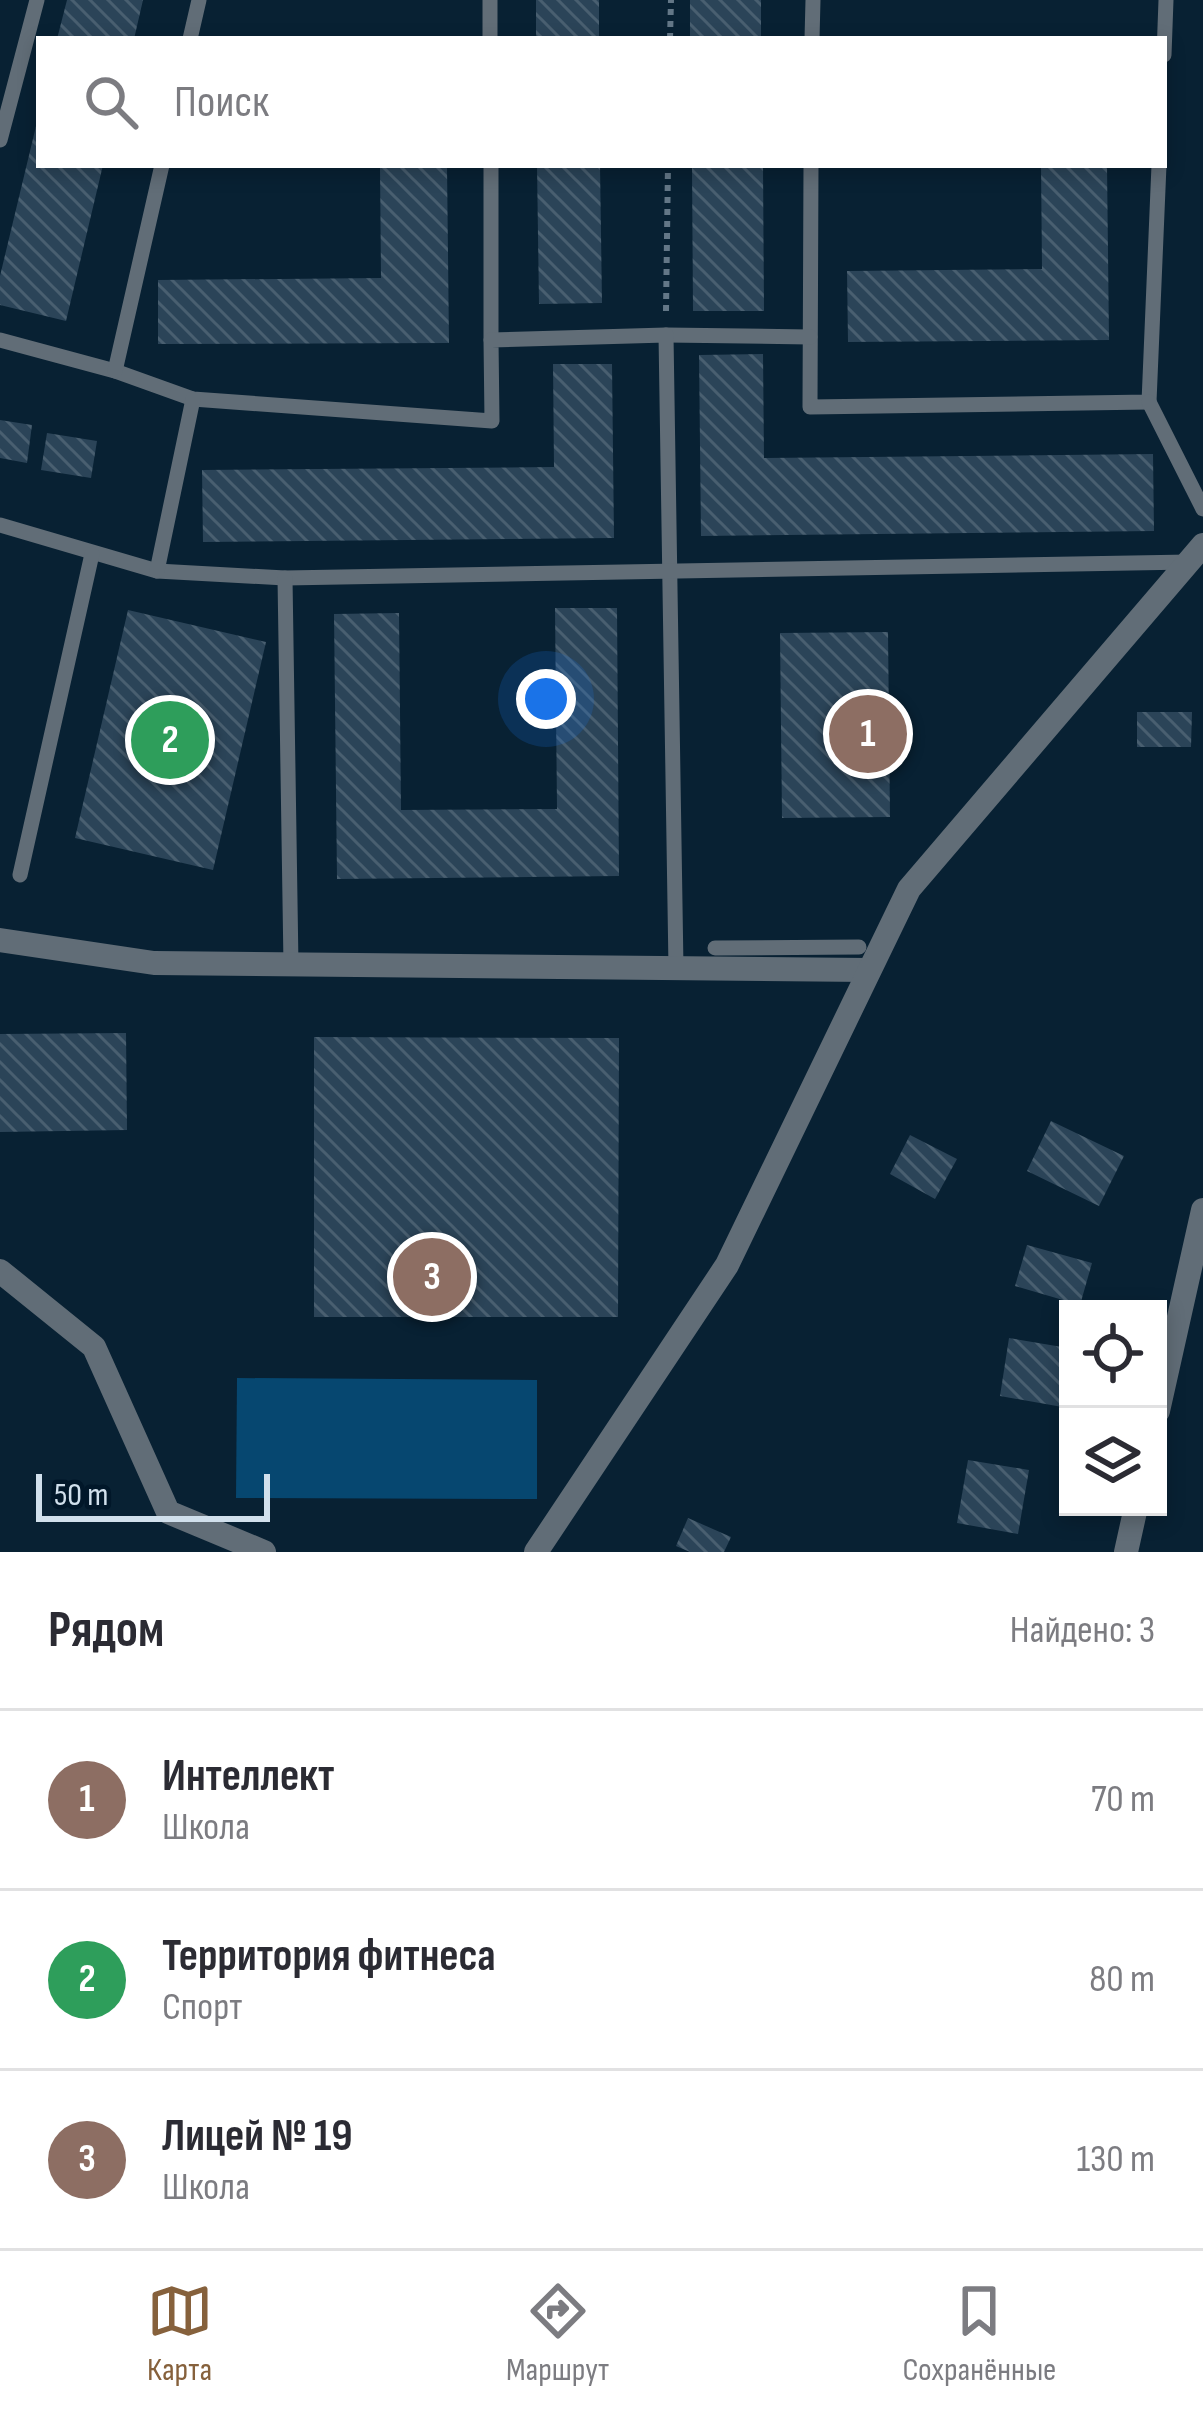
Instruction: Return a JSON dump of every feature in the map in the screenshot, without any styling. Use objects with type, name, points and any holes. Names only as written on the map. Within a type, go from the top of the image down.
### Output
[{"type":"street","points":[[536,1552],[727,1264],[863,959],[909,889],[1196,554]]},
{"type":"street","points":[[0,940],[154,963],[676,968],[863,959]]},
{"type":"street","points":[[1159,1408],[1203,1210]]},
{"type":"street","points":[[0,1271],[94,1347],[168,1512],[264,1552]]},
{"type":"street","points":[[1126,1552],[1134,1516]]},
{"type":"lane","points":[[0,140],[37,0]]},
{"type":"lane","points":[[191,36],[199,0]]},
{"type":"lane","points":[[490,0],[490,36]]},
{"type":"lane","points":[[812,36],[813,0]]},
{"type":"lane","points":[[1165,36],[1166,0]]},
{"type":"lane","points":[[116,371],[161,168]]},
{"type":"lane","points":[[0,340],[116,371],[193,399],[492,421],[490,168]]},
{"type":"lane","points":[[812,168],[810,407],[1149,402]]},
{"type":"lane","points":[[1159,168],[1149,402],[1203,509]]},
{"type":"lane","points":[[666,335],[676,968]]},
{"type":"lane","points":[[491,340],[810,337]]},
{"type":"lane","points":[[157,571],[193,399]]},
{"type":"lane","points":[[0,525],[157,571],[285,578],[1196,554]]},
{"type":"lane","points":[[20,875],[92,554]]},
{"type":"lane","points":[[285,578],[291,965]]},
{"type":"lane","points":[[715,948],[863,959]]},
{"type":"path","points":[[670,36],[671,0]]},
{"type":"path","points":[[666,335],[668,168]]},
{"type":"shaded area","points":[[237,1378],[537,1380],[537,1499],[236,1498]]},
{"type":"building","points":[[67,0],[143,0],[135,36],[58,36]]},
{"type":"building","points":[[536,0],[599,0],[599,36],[536,36]]},
{"type":"building","points":[[690,0],[761,0],[761,36],[690,36]]},
{"type":"building","points":[[36,126],[36,168],[102,168],[66,321],[0,305],[0,276]]},
{"type":"building","points":[[380,168],[447,168],[449,343],[158,344],[158,280],[381,278]]},
{"type":"building","points":[[537,168],[600,168],[602,303],[539,304]]},
{"type":"building","points":[[692,168],[763,168],[764,311],[693,311]]},
{"type":"building","points":[[1041,168],[1107,168],[1109,340],[848,342],[847,271],[1042,269]]},
{"type":"building","points":[[763,354],[764,458],[1153,454],[1154,531],[701,536],[699,355]]},
{"type":"building","points":[[553,364],[612,364],[614,538],[203,542],[202,470],[554,467]]},
{"type":"building","points":[[0,420],[32,425],[27,463],[0,458]]},
{"type":"building","points":[[47,433],[97,441],[91,478],[41,470]]},
{"type":"building","points":[[555,608],[617,608],[619,876],[337,879],[334,614],[399,613],[401,810],[557,809]]},
{"type":"building","points":[[128,610],[266,642],[213,870],[75,838]]},
{"type":"building","points":[[888,632],[890,817],[782,818],[780,633]]},
{"type":"building","points":[[1137,712],[1192,712],[1191,747],[1137,747]]},
{"type":"building","points":[[126,1033],[127,1130],[0,1132],[0,1034]]},
{"type":"building","points":[[314,1037],[619,1038],[618,1317],[314,1317]]},
{"type":"building","points":[[1051,1121],[1124,1156],[1099,1206],[1027,1171]]},
{"type":"building","points":[[910,1135],[957,1159],[935,1199],[890,1174]]},
{"type":"building","points":[[1027,1245],[1092,1263],[1081,1300],[1063,1300],[1015,1286]]},
{"type":"building","points":[[1009,1338],[1059,1346],[1059,1406],[1000,1396]]},
{"type":"building","points":[[968,1460],[1029,1470],[1018,1534],[957,1523]]},
{"type":"building","points":[[688,1518],[731,1537],[724,1552],[690,1552],[676,1546]]},
{"type":"place","name":"Интеллект","points":[[868,734]]},
{"type":"place","name":"Территория фитнеса","points":[[170,740]]},
{"type":"place","name":"Лицей № 19","points":[[432,1277]]}]
